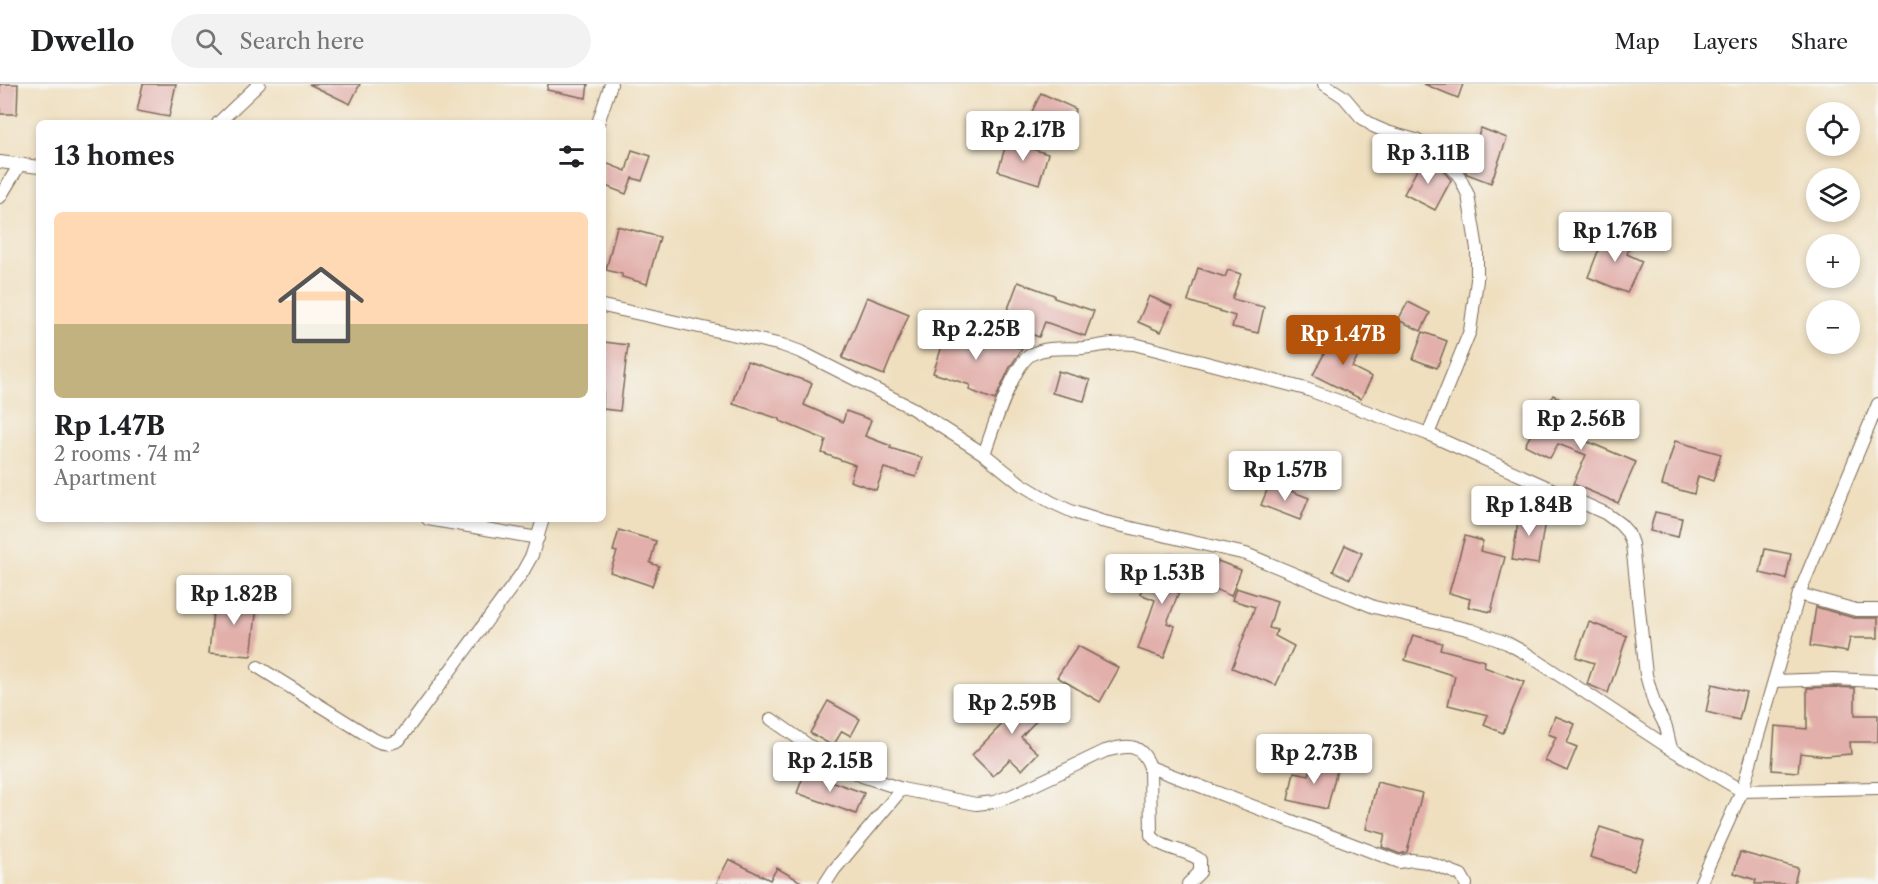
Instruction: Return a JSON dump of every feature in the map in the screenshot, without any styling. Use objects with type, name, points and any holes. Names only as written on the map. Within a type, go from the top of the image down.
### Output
[{"type":"street","points":[[221,120],[259,84]]},
{"type":"street","points":[[599,120],[611,84]]},
{"type":"street","points":[[1324,84],[1344,97],[1372,126],[1416,140],[1435,151],[1451,165],[1465,185],[1468,195],[1477,249],[1477,280],[1470,331],[1428,434]]},
{"type":"street","points":[[0,162],[36,167]]},
{"type":"street","points":[[0,197],[20,164]]},
{"type":"street","points":[[606,307],[782,345],[801,352],[910,407],[984,454],[1021,484],[1073,512],[1101,521],[1246,554],[1374,607],[1489,635],[1527,654],[1671,749],[1742,791],[1878,788]]},
{"type":"street","points":[[984,454],[1014,376],[1021,363],[1030,354],[1043,350],[1084,348],[1107,343],[1134,344],[1306,389],[1428,434],[1605,513],[1628,533],[1635,558],[1646,675],[1654,703],[1666,728],[1671,749]]},
{"type":"street","points":[[1700,884],[1742,791],[1799,594],[1878,404]]},
{"type":"street","points":[[445,522],[538,538]]},
{"type":"street","points":[[258,667],[375,740],[383,744],[392,744],[406,732],[522,573],[532,555],[542,522]]},
{"type":"street","points":[[1799,594],[1856,610],[1878,610]]},
{"type":"street","points":[[1774,681],[1834,679],[1878,681]]},
{"type":"street","points":[[771,719],[808,745],[877,783],[976,804],[994,802],[1105,751],[1119,747],[1140,749],[1150,767],[1151,835],[1161,843],[1200,860],[1200,872],[1188,884]]},
{"type":"street","points":[[1150,767],[1399,862],[1412,860],[1427,862],[1461,875],[1466,884]]},
{"type":"street","points":[[825,884],[834,870],[902,789]]},
{"type":"building","points":[[0,84],[18,84],[17,114],[0,114]]},
{"type":"building","points":[[143,84],[176,84],[169,117],[137,111]]},
{"type":"building","points":[[309,84],[360,84],[350,104]]},
{"type":"building","points":[[548,84],[588,84],[586,98],[547,90]]},
{"type":"building","points":[[1424,84],[1463,84],[1458,98]]},
{"type":"building","points":[[1041,93],[1076,109],[1063,137],[1028,120]]},
{"type":"building","points":[[1481,128],[1507,138],[1491,183],[1467,174],[1465,170]]},
{"type":"building","points":[[1007,141],[1048,154],[1039,184],[998,171]]},
{"type":"building","points":[[632,150],[651,156],[642,181],[632,178],[626,194],[606,186],[606,163],[626,171]]},
{"type":"building","points":[[1423,159],[1441,168],[1451,180],[1435,210],[1404,194]]},
{"type":"building","points":[[617,226],[660,237],[647,284],[606,270]]},
{"type":"building","points":[[1606,231],[1632,241],[1627,254],[1642,261],[1627,293],[1588,277]]},
{"type":"building","points":[[1198,268],[1225,277],[1228,270],[1241,274],[1232,299],[1264,307],[1258,333],[1232,327],[1235,316],[1188,301]]},
{"type":"building","points":[[1018,282],[1054,295],[1054,298],[1094,311],[1085,336],[1045,322],[1039,337],[1028,333],[1026,338],[1002,325]]},
{"type":"building","points":[[1149,296],[1172,306],[1161,332],[1138,322]]},
{"type":"building","points":[[867,297],[909,314],[884,375],[842,358]]},
{"type":"building","points":[[1408,302],[1430,313],[1421,331],[1398,320]]},
{"type":"building","points":[[949,326],[1022,349],[1010,367],[995,400],[969,390],[970,385],[933,373]]},
{"type":"building","points":[[1336,331],[1364,345],[1352,367],[1372,377],[1361,399],[1313,375]]},
{"type":"building","points":[[1423,332],[1447,341],[1437,368],[1413,359]]},
{"type":"building","points":[[606,342],[628,345],[620,411],[606,409]]},
{"type":"building","points":[[747,361],[812,383],[804,405],[843,422],[846,411],[871,420],[865,436],[891,446],[890,448],[922,458],[916,477],[884,468],[876,490],[850,481],[855,465],[822,453],[826,440],[780,421],[780,419],[733,404]]},
{"type":"building","points":[[1058,371],[1090,380],[1084,401],[1052,393]]},
{"type":"building","points":[[1553,395],[1577,408],[1573,416],[1581,419],[1574,436],[1636,462],[1618,503],[1573,484],[1586,455],[1558,444],[1550,458],[1525,445]]},
{"type":"building","points":[[1675,441],[1721,454],[1713,481],[1698,476],[1694,494],[1662,485]]},
{"type":"building","points":[[1270,483],[1309,498],[1300,520],[1261,505]]},
{"type":"building","points":[[1520,510],[1546,514],[1538,564],[1512,560]]},
{"type":"building","points":[[1655,512],[1682,518],[1678,537],[1650,531]]},
{"type":"building","points":[[619,530],[656,541],[650,563],[659,566],[652,586],[610,572],[617,552],[613,551]]},
{"type":"building","points":[[1465,536],[1483,541],[1480,551],[1505,557],[1491,612],[1468,607],[1470,599],[1449,593]]},
{"type":"building","points":[[1345,545],[1362,553],[1350,579],[1333,571]]},
{"type":"building","points":[[1765,549],[1791,554],[1786,579],[1760,573]]},
{"type":"building","points":[[1168,557],[1189,565],[1167,623],[1175,626],[1164,658],[1138,649],[1155,600],[1140,594],[1151,566],[1163,571]]},
{"type":"building","points":[[1218,561],[1241,570],[1231,596],[1208,586]]},
{"type":"building","points":[[1236,588],[1277,601],[1269,628],[1277,630],[1275,636],[1294,646],[1276,685],[1232,668],[1255,607],[1232,600]]},
{"type":"building","points":[[231,595],[258,598],[251,656],[209,653],[214,601],[230,602]]},
{"type":"building","points":[[1816,607],[1854,618],[1878,618],[1878,638],[1850,638],[1847,652],[1810,646]]},
{"type":"building","points":[[1589,622],[1627,636],[1608,693],[1587,684],[1594,663],[1576,657]]},
{"type":"building","points":[[1413,635],[1442,643],[1440,649],[1485,661],[1484,667],[1524,682],[1503,733],[1484,725],[1488,715],[1448,705],[1455,676],[1405,660]]},
{"type":"building","points":[[1078,646],[1119,668],[1100,702],[1057,677]]},
{"type":"building","points":[[1712,684],[1746,692],[1739,720],[1706,712]]},
{"type":"building","points":[[1025,686],[1048,708],[1021,737],[1038,753],[1022,770],[1010,759],[993,776],[972,755],[1013,713],[1006,706]]},
{"type":"building","points":[[1807,688],[1855,688],[1855,715],[1878,715],[1878,742],[1850,742],[1851,754],[1826,756],[1800,753],[1798,772],[1772,770],[1775,726],[1807,729]]},
{"type":"building","points":[[828,701],[860,719],[851,736],[842,731],[833,746],[810,733]]},
{"type":"building","points":[[1555,716],[1575,724],[1567,743],[1577,747],[1567,771],[1545,761],[1556,737],[1548,734]]},
{"type":"building","points":[[1313,760],[1338,766],[1327,809],[1288,800],[1294,772],[1309,775]]},
{"type":"building","points":[[805,772],[864,793],[856,814],[797,793]]},
{"type":"building","points":[[1377,782],[1422,793],[1407,852],[1400,854],[1382,847],[1385,834],[1366,829]]},
{"type":"building","points":[[1600,827],[1644,841],[1634,871],[1590,857]]},
{"type":"building","points":[[1740,852],[1798,868],[1794,884],[1755,884],[1756,880],[1734,873]]},
{"type":"building","points":[[729,859],[770,880],[777,868],[805,884],[716,884]]}]
